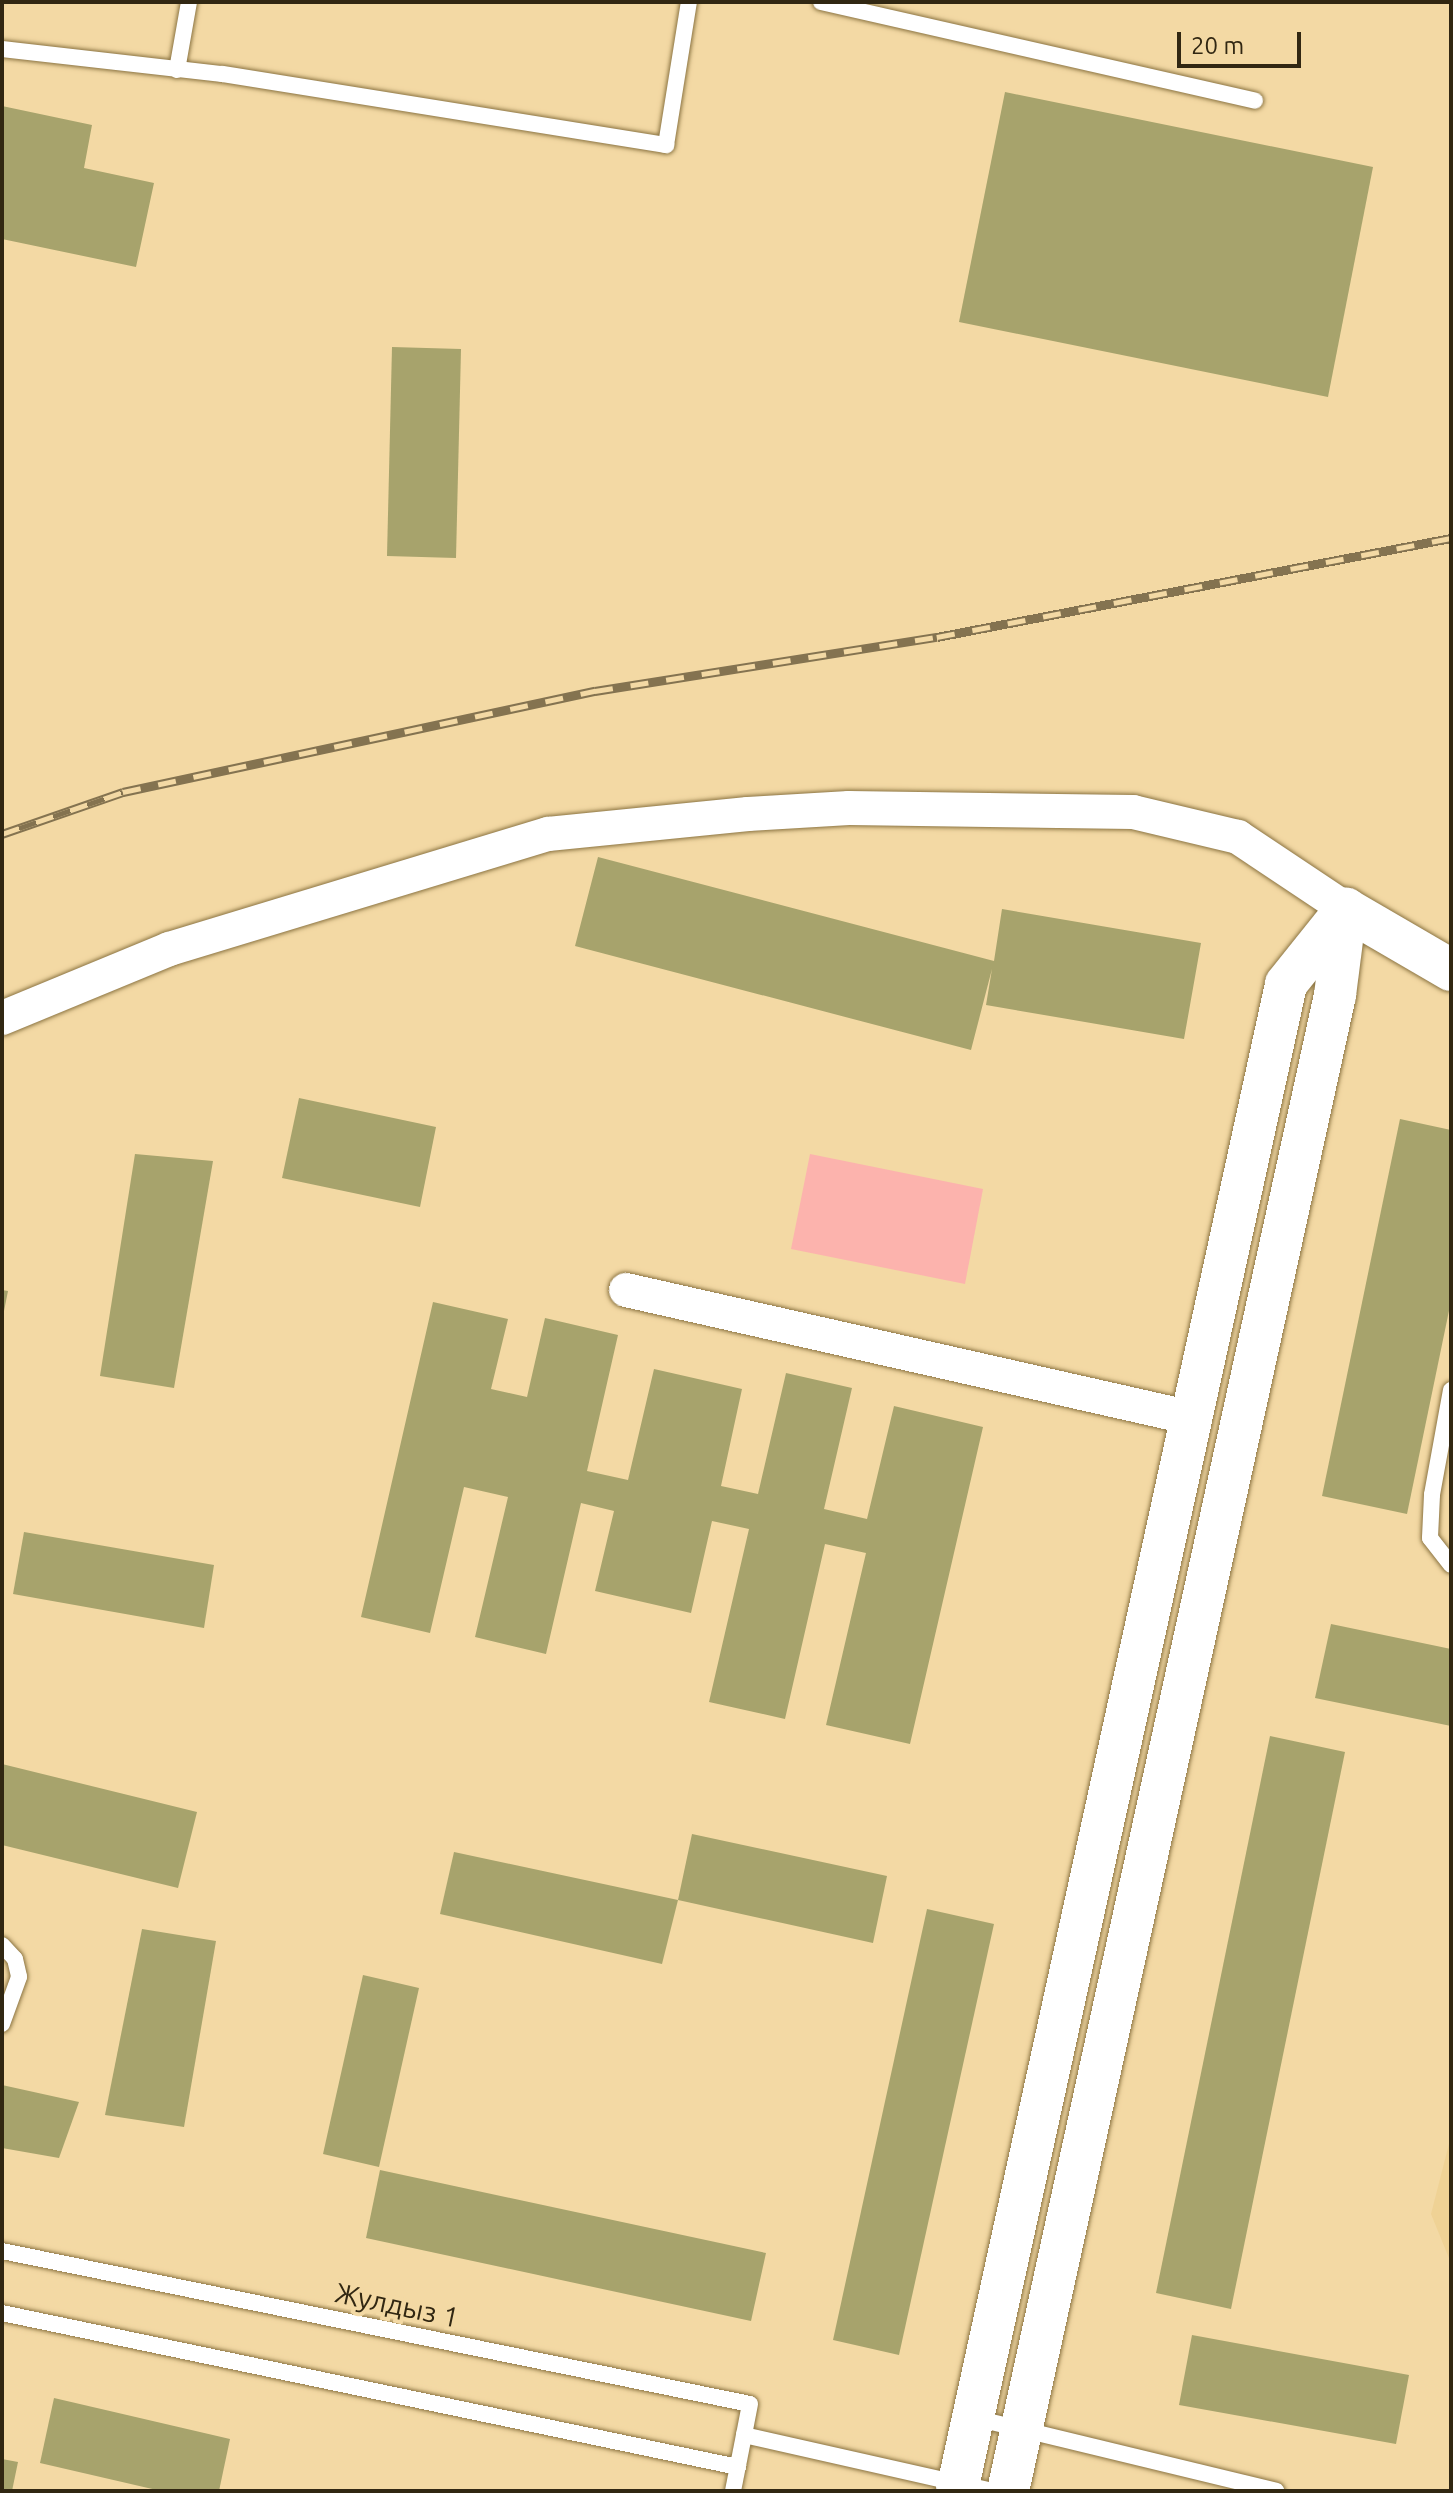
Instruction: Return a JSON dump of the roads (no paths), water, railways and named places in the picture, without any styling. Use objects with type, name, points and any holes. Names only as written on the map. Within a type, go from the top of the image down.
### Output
[{"type":"street","points":[[2,1018],[169,949],[548,834],[748,814],[849,808],[1133,812],[1238,837],[1346,909],[1451,970]]},
{"type":"street","points":[[969,2488],[973,2418],[1286,984],[1346,909]]},
{"type":"street","points":[[1008,2491],[1335,995],[1346,909]]},
{"type":"street","points":[[626,1290],[1192,1418]]},
{"type":"lane","points":[[177,70],[189,2]]},
{"type":"lane","points":[[2,49],[177,70],[666,145],[689,2]]},
{"type":"lane","points":[[821,2],[1255,101]]},
{"type":"lane","points":[[1451,1390],[1432,1495],[1430,1538],[1451,1565]]},
{"type":"lane","points":[[2,1945],[15,1959],[19,1977],[2,2024]]},
{"type":"lane","name":"Жулдыз 1","points":[[2,2251],[750,2404],[733,2491]]},
{"type":"lane","points":[[2,2313],[738,2467]]},
{"type":"lane","points":[[973,2418],[1276,2491]]},
{"type":"lane","points":[[744,2435],[969,2488]]},
{"type":"railway","points":[[2,834],[123,792],[595,691],[937,637],[1451,538]]}]
